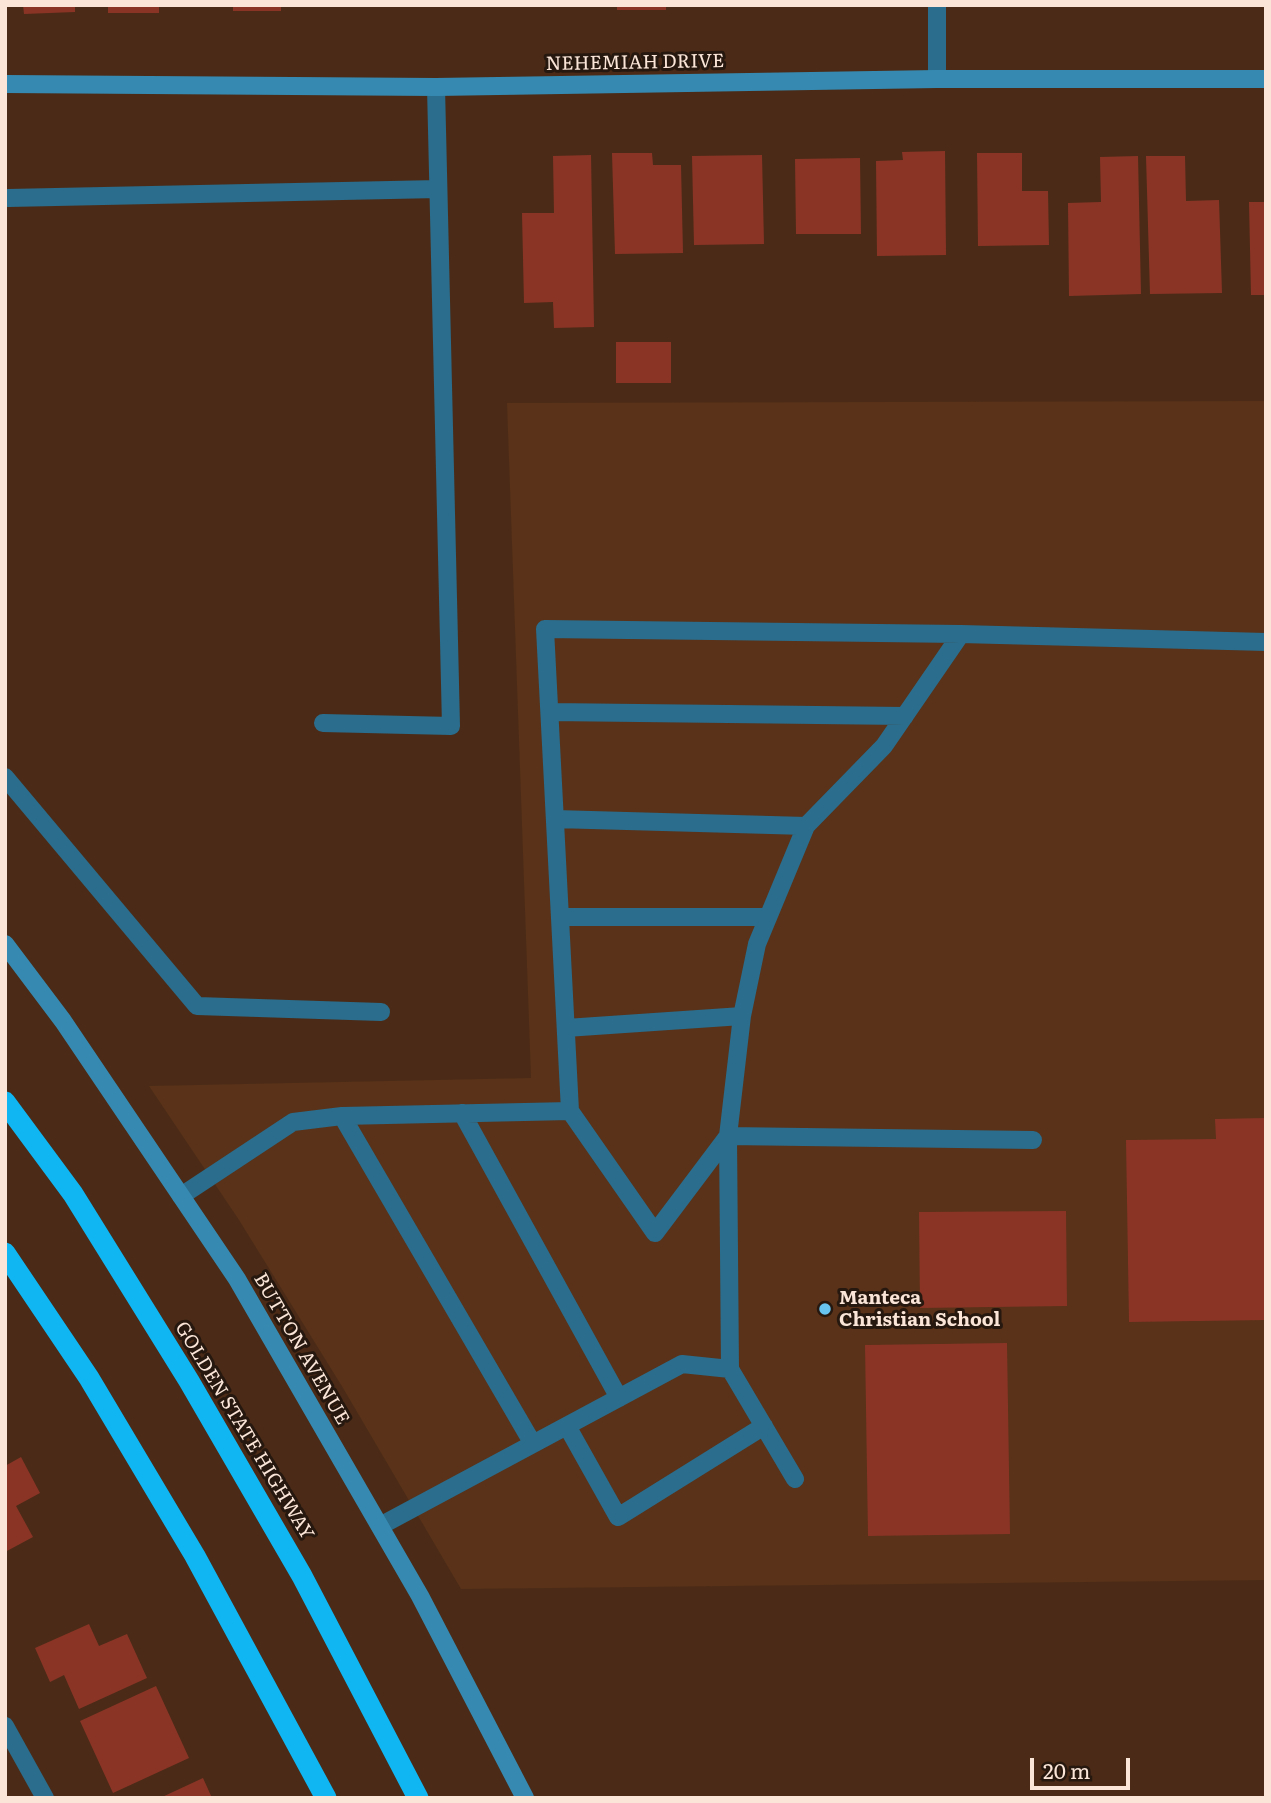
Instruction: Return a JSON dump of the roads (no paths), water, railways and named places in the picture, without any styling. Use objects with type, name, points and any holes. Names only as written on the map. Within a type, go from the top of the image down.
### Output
[{"type":"highway","name":"GOLDEN STATE HIGHWAY","points":[[5,1102],[73,1194],[189,1381],[302,1576],[418,1798]]},
{"type":"highway","points":[[5,1253],[89,1378],[195,1556],[326,1798]]},
{"type":"street","points":[[937,5],[937,79]]},
{"type":"street","name":"NEHEMIAH DRIVE","points":[[5,84],[436,87],[937,79],[1266,79]]},
{"type":"street","points":[[323,723],[451,726],[436,87]]},
{"type":"street","points":[[8,198],[438,189]]},
{"type":"street","points":[[728,1136],[655,1233],[570,1111],[545,629],[961,634],[1266,642]]},
{"type":"street","points":[[795,1479],[730,1369],[728,1136],[742,1016],[757,944],[806,825],[884,746],[961,634]]},
{"type":"street","points":[[550,712],[905,716]]},
{"type":"street","points":[[5,777],[197,1006],[381,1012]]},
{"type":"street","points":[[555,819],[806,825]]},
{"type":"street","points":[[560,917],[768,917]]},
{"type":"street","name":"BUTTON AVENUE","points":[[5,944],[64,1021],[237,1279],[420,1596],[524,1798]]},
{"type":"street","points":[[566,1028],[742,1016]]},
{"type":"street","points":[[181,1196],[293,1122],[342,1116],[570,1111]]},
{"type":"street","points":[[462,1113],[619,1398]]},
{"type":"street","points":[[342,1116],[533,1444]]},
{"type":"street","points":[[728,1136],[1032,1140]]},
{"type":"street","points":[[380,1526],[682,1364],[730,1369]]},
{"type":"street","points":[[567,1426],[618,1517],[764,1426]]},
{"type":"street","points":[[5,1727],[45,1798]]},
{"type":"place","name":"Manteca Christian School","points":[[825,1309]]}]
